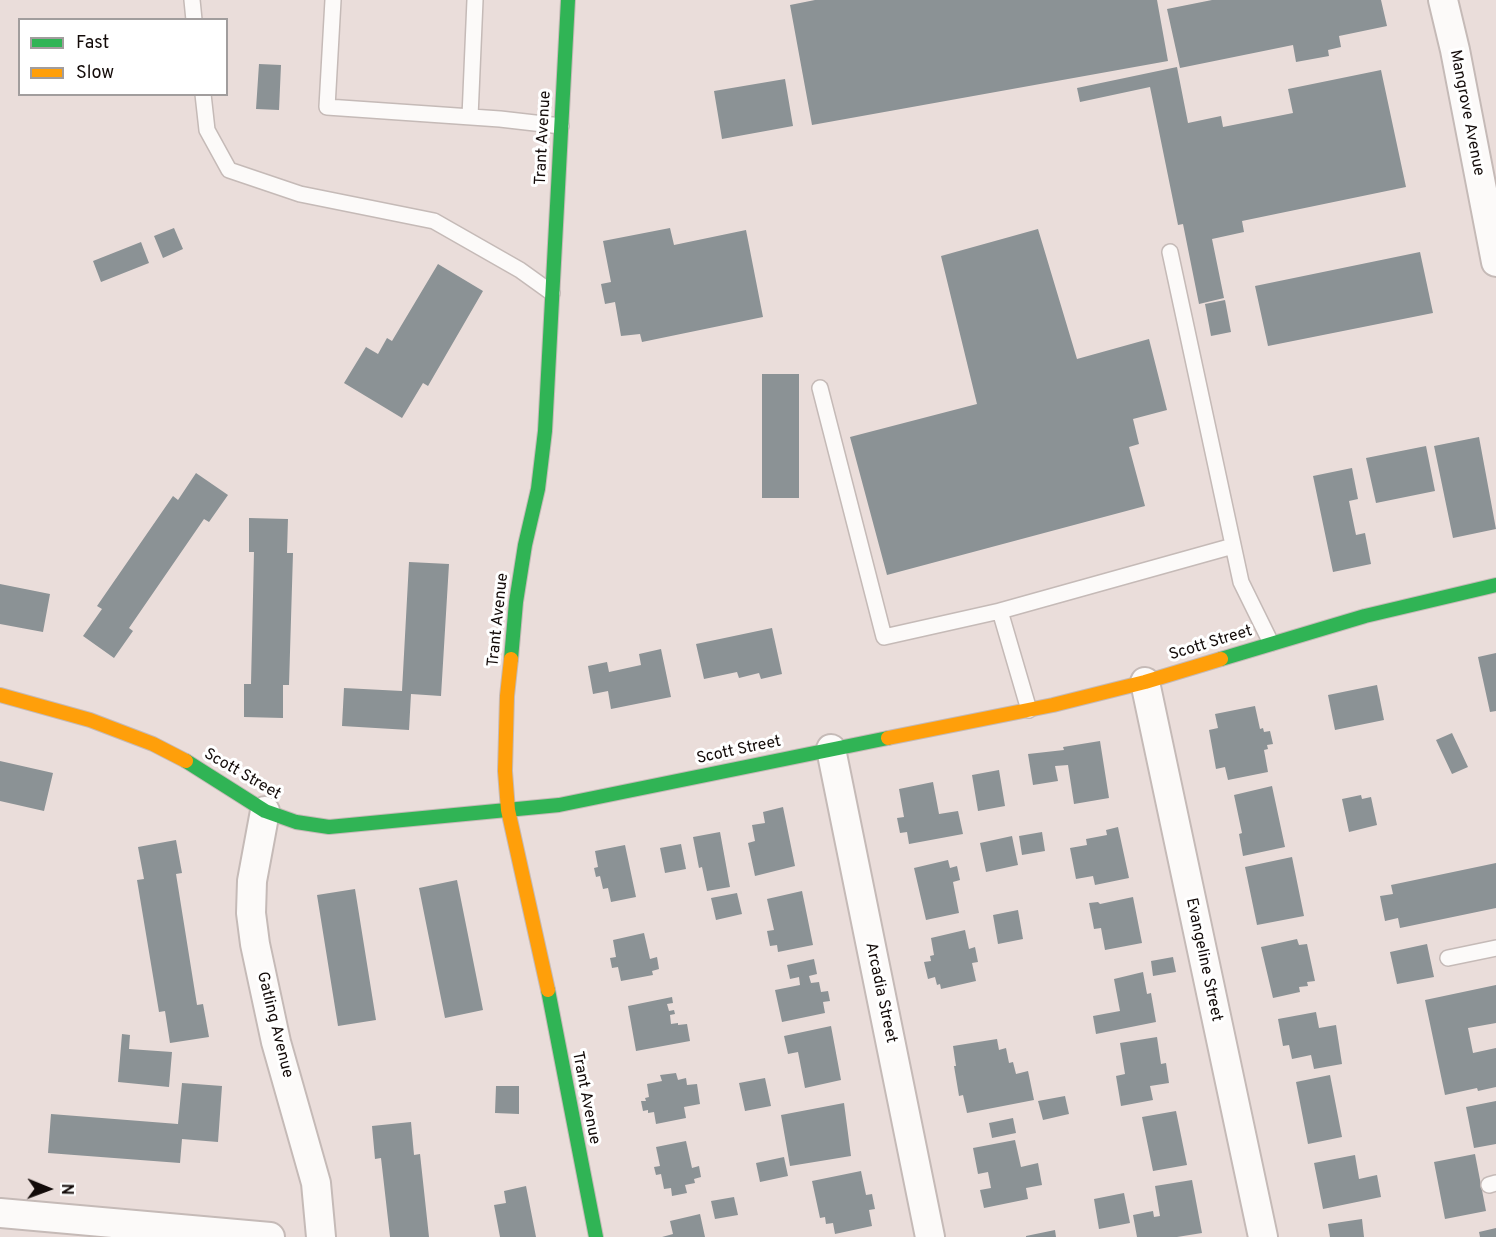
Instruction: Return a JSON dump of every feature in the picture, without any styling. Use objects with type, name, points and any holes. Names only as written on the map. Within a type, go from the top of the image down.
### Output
[{"type":"street","name":"Mangrove Avenue","points":[[1443,0],[1455,50],[1496,261]]},
{"type":"street","name":"Trant Avenue","points":[[572,1],[561,126],[544,431],[538,489],[525,546],[516,602],[507,696],[505,771],[508,810],[542,962],[596,1237]]},
{"type":"street","name":"Scott Street","points":[[0,695],[90,720],[153,744],[199,768],[265,811],[296,822],[329,826],[559,805],[1029,710],[1145,682],[1365,616],[1496,585]]},
{"type":"street","name":"Evangeline Street","points":[[1145,682],[1263,1237]]},
{"type":"street","name":"Arcadia Street","points":[[831,749],[930,1237]]},
{"type":"street","name":"Gatling Avenue","points":[[265,811],[252,881],[251,913],[255,944],[276,1042],[316,1183],[321,1237]]},
{"type":"street","points":[[0,1214],[270,1237]]},
{"type":"lane","points":[[192,0],[194,18]]},
{"type":"lane","points":[[333,0],[327,107],[561,126]]},
{"type":"lane","points":[[470,117],[475,0]]},
{"type":"lane","points":[[203,96],[207,130],[229,170],[300,194],[434,221],[520,270],[552,293]]},
{"type":"lane","points":[[1170,252],[1241,582],[1271,643]]},
{"type":"lane","points":[[820,388],[884,637],[1000,611],[1233,546]]},
{"type":"lane","points":[[1000,611],[1029,710]]},
{"type":"lane","points":[[1448,958],[1496,948]]},
{"type":"building","points":[[815,0],[1157,0],[1168,61],[812,125],[790,5]]},
{"type":"building","points":[[1212,0],[1381,0],[1387,26],[1339,36],[1341,47],[1328,50],[1329,56],[1296,62],[1293,45],[1180,68],[1167,9]]},
{"type":"building","points":[[259,64],[281,65],[279,110],[256,109]]},
{"type":"building","points":[[1177,67],[1188,123],[1221,116],[1223,127],[1293,113],[1288,89],[1381,70],[1406,187],[1242,221],[1244,232],[1212,239],[1224,298],[1199,304],[1183,224],[1178,225],[1150,87],[1080,102],[1077,88]]},
{"type":"building","points":[[785,79],[793,126],[722,139],[714,91]]},
{"type":"building","points":[[174,228],[183,249],[163,258],[154,236]]},
{"type":"building","points":[[670,228],[674,245],[746,230],[763,317],[642,342],[640,334],[621,336],[615,302],[605,304],[601,284],[611,282],[603,241]]},
{"type":"building","points":[[1038,229],[1077,359],[1149,339],[1167,410],[1133,419],[1139,444],[1129,447],[1145,506],[887,575],[850,437],[977,404],[941,256]]},
{"type":"building","points":[[141,242],[149,263],[101,282],[93,261]]},
{"type":"building","points":[[1420,252],[1433,313],[1268,346],[1255,286]]},
{"type":"building","points":[[438,264],[483,291],[428,386],[423,383],[402,418],[344,383],[366,347],[378,354],[387,338],[392,341]]},
{"type":"building","points":[[1225,300],[1231,332],[1211,336],[1205,304]]},
{"type":"building","points":[[762,374],[799,374],[799,498],[762,498]]},
{"type":"building","points":[[1479,437],[1496,529],[1453,538],[1434,446]]},
{"type":"building","points":[[1426,446],[1435,491],[1376,503],[1366,458]]},
{"type":"building","points":[[1352,468],[1358,499],[1349,501],[1356,535],[1365,533],[1371,564],[1333,572],[1313,476]]},
{"type":"building","points":[[196,473],[228,495],[209,522],[204,519],[129,628],[133,631],[114,658],[83,636],[102,609],[97,606],[173,496],[178,500]]},
{"type":"building","points":[[249,518],[288,519],[287,553],[293,553],[289,685],[283,685],[283,718],[244,717],[244,684],[251,684],[254,552],[249,552]]},
{"type":"building","points":[[409,562],[449,564],[441,696],[411,694],[409,730],[342,726],[344,688],[402,691]]},
{"type":"building","points":[[0,584],[50,594],[43,632],[0,624]]},
{"type":"building","points":[[772,628],[782,674],[761,679],[759,673],[739,678],[737,672],[704,679],[696,644]]},
{"type":"building","points":[[661,649],[671,697],[611,709],[608,691],[593,694],[588,666],[607,662],[609,672],[641,665],[639,654]]},
{"type":"building","points":[[1496,653],[1496,711],[1490,712],[1478,657]]},
{"type":"building","points":[[1377,685],[1384,720],[1335,730],[1328,695]]},
{"type":"building","points":[[1255,706],[1260,729],[1263,728],[1264,732],[1270,731],[1273,744],[1267,745],[1268,749],[1264,750],[1268,772],[1228,780],[1225,767],[1216,769],[1209,730],[1218,728],[1215,714]]},
{"type":"building","points":[[1452,733],[1468,767],[1452,774],[1436,740]]},
{"type":"building","points":[[1100,741],[1109,798],[1074,804],[1068,765],[1055,766],[1058,781],[1033,785],[1028,754],[1064,750],[1063,747]]},
{"type":"building","points":[[0,761],[53,773],[44,811],[0,801]]},
{"type":"building","points":[[999,770],[1005,806],[978,811],[972,775]]},
{"type":"building","points":[[933,782],[939,814],[958,811],[963,834],[909,844],[907,832],[900,833],[897,818],[904,817],[899,789]]},
{"type":"building","points":[[1272,786],[1285,847],[1243,856],[1239,834],[1242,833],[1234,795]]},
{"type":"building","points":[[1361,795],[1362,799],[1371,797],[1377,825],[1349,832],[1342,799]]},
{"type":"building","points":[[783,807],[795,866],[755,876],[748,843],[755,841],[752,825],[765,823],[763,812]]},
{"type":"building","points":[[1118,827],[1129,878],[1095,885],[1093,876],[1076,879],[1070,848],[1087,845],[1086,839],[1107,835],[1106,830]]},
{"type":"building","points":[[720,832],[730,887],[707,891],[702,867],[699,868],[693,837]]},
{"type":"building","points":[[1042,832],[1045,851],[1022,855],[1019,836]]},
{"type":"building","points":[[1012,836],[1018,865],[986,872],[980,843]]},
{"type":"building","points":[[176,840],[182,873],[176,874],[197,1005],[203,1004],[209,1037],[170,1043],[165,1011],[159,1012],[137,880],[144,879],[138,847]]},
{"type":"building","points":[[681,844],[686,869],[665,873],[660,848]]},
{"type":"building","points":[[625,845],[636,897],[611,902],[608,888],[603,889],[600,876],[596,877],[594,868],[598,867],[595,851]]},
{"type":"building","points":[[1292,857],[1304,916],[1257,925],[1245,867]]},
{"type":"building","points":[[948,860],[950,868],[957,866],[960,880],[953,882],[959,913],[926,920],[914,868]]},
{"type":"building","points":[[1496,863],[1496,908],[1400,928],[1398,918],[1385,921],[1380,896],[1393,894],[1391,885]]},
{"type":"building","points":[[457,880],[483,1010],[445,1018],[419,888]]},
{"type":"building","points":[[355,889],[376,1020],[338,1026],[317,895]]},
{"type":"building","points":[[802,891],[813,945],[778,952],[777,945],[770,946],[767,931],[774,930],[767,899]]},
{"type":"building","points":[[737,893],[742,914],[716,920],[711,898]]},
{"type":"building","points":[[1133,897],[1142,943],[1105,950],[1101,928],[1094,929],[1089,903],[1098,902],[1100,904]]},
{"type":"building","points":[[1018,910],[1023,939],[998,944],[993,915]]},
{"type":"building","points":[[965,930],[969,949],[975,947],[978,962],[972,963],[976,981],[941,989],[935,977],[928,979],[924,962],[931,961],[930,956],[934,955],[931,938]]},
{"type":"building","points":[[644,933],[650,959],[657,957],[659,969],[652,971],[653,975],[621,981],[618,967],[612,968],[610,958],[616,957],[613,940]]},
{"type":"building","points":[[1297,939],[1299,945],[1307,944],[1315,981],[1307,982],[1308,986],[1299,987],[1300,992],[1273,998],[1261,947]]},
{"type":"building","points":[[1427,944],[1434,977],[1397,984],[1390,952]]},
{"type":"building","points":[[1173,957],[1176,972],[1153,976],[1151,961]]},
{"type":"building","points":[[814,959],[817,974],[809,976],[811,983],[819,982],[821,992],[828,991],[830,1001],[823,1002],[825,1013],[782,1022],[775,990],[800,985],[799,977],[790,979],[787,965]]},
{"type":"building","points":[[1143,972],[1147,994],[1151,993],[1156,1022],[1096,1034],[1093,1016],[1120,1011],[1114,979]]},
{"type":"building","points":[[1496,985],[1496,1023],[1468,1028],[1473,1053],[1496,1048],[1496,1087],[1478,1091],[1477,1088],[1445,1095],[1425,1000]]},
{"type":"building","points":[[672,997],[673,1003],[667,1004],[669,1011],[674,1010],[675,1014],[670,1015],[671,1024],[687,1024],[690,1041],[636,1051],[628,1006]]},
{"type":"building","points":[[1316,1012],[1319,1028],[1336,1025],[1342,1064],[1314,1069],[1311,1055],[1292,1059],[1289,1045],[1283,1046],[1278,1019]]},
{"type":"building","points":[[831,1026],[841,1080],[805,1088],[798,1052],[788,1054],[784,1036]]},
{"type":"building","points":[[122,1034],[130,1035],[129,1049],[172,1052],[169,1087],[118,1082]]},
{"type":"building","points":[[1157,1037],[1161,1064],[1166,1063],[1169,1083],[1150,1086],[1153,1100],[1121,1106],[1116,1076],[1125,1074],[1120,1043]]},
{"type":"building","points":[[997,1039],[999,1050],[1006,1048],[1009,1063],[1013,1062],[1016,1074],[1028,1071],[1034,1100],[967,1113],[963,1095],[959,1096],[953,1046]]},
{"type":"building","points":[[676,1073],[678,1080],[686,1078],[687,1085],[697,1084],[700,1104],[684,1107],[686,1118],[656,1124],[654,1112],[643,1111],[641,1101],[646,1101],[645,1098],[649,1097],[647,1084],[662,1081],[660,1075]]},
{"type":"building","points":[[1330,1075],[1342,1137],[1308,1144],[1296,1082]]},
{"type":"building","points":[[765,1078],[771,1106],[745,1111],[739,1083]]},
{"type":"building","points":[[182,1083],[222,1086],[218,1142],[182,1139],[180,1163],[48,1153],[51,1114],[178,1124]]},
{"type":"building","points":[[496,1086],[519,1086],[519,1114],[495,1113]]},
{"type":"building","points":[[1065,1096],[1069,1114],[1043,1120],[1038,1101]]},
{"type":"building","points":[[1496,1101],[1496,1144],[1474,1148],[1466,1107]]},
{"type":"building","points":[[844,1103],[851,1156],[790,1166],[781,1115]]},
{"type":"building","points":[[1176,1111],[1187,1165],[1153,1171],[1142,1117]]},
{"type":"building","points":[[1013,1118],[1016,1133],[992,1138],[989,1123]]},
{"type":"building","points":[[411,1122],[414,1155],[420,1154],[429,1237],[390,1237],[381,1158],[375,1159],[372,1126]]},
{"type":"building","points":[[1015,1140],[1021,1167],[1038,1163],[1042,1185],[1026,1188],[1028,1199],[984,1208],[980,1190],[991,1188],[988,1172],[978,1174],[973,1148]]},
{"type":"building","points":[[686,1141],[692,1168],[699,1166],[701,1177],[694,1179],[695,1183],[685,1185],[687,1193],[672,1196],[671,1188],[664,1189],[661,1174],[656,1175],[654,1167],[660,1166],[656,1147]]},
{"type":"building","points":[[1475,1154],[1486,1211],[1445,1219],[1434,1162]]},
{"type":"building","points":[[1355,1155],[1359,1179],[1377,1175],[1381,1197],[1323,1209],[1314,1163]]},
{"type":"building","points":[[784,1157],[788,1176],[760,1182],[756,1163]]},
{"type":"building","points":[[861,1171],[866,1195],[872,1194],[875,1209],[869,1210],[872,1226],[835,1234],[833,1223],[826,1224],[825,1217],[820,1218],[812,1181]]},
{"type":"building","points":[[1192,1180],[1202,1233],[1177,1237],[1137,1237],[1133,1215],[1153,1211],[1154,1217],[1160,1216],[1155,1186]]},
{"type":"building","points":[[526,1186],[536,1237],[500,1237],[494,1205],[506,1203],[504,1191]]},
{"type":"building","points":[[1124,1193],[1130,1223],[1099,1229],[1094,1199]]},
{"type":"building","points":[[734,1197],[738,1215],[715,1219],[711,1201]]},
{"type":"building","points":[[700,1214],[705,1237],[662,1237],[673,1234],[670,1221]]},
{"type":"building","points":[[1362,1219],[1364,1237],[1330,1237],[1328,1224]]},
{"type":"building","points":[[1496,1228],[1496,1237],[1480,1237],[1479,1232]]},
{"type":"building","points":[[1055,1230],[1056,1237],[1026,1237],[1026,1236]]},
{"type":"traffic: fast","points":[[511,659],[516,602],[525,545],[538,489],[545,431],[568,0]]},
{"type":"traffic: fast","points":[[1221,659],[1365,616],[1496,585]]},
{"type":"traffic: fast","points":[[186,761],[265,811],[296,822],[329,827],[559,805],[888,738]]},
{"type":"traffic: fast","points":[[548,990],[596,1237]]},
{"type":"traffic: slow","points":[[511,659],[507,696],[505,771],[508,810],[548,990]]},
{"type":"traffic: slow","points":[[888,738],[1053,705],[1145,682],[1221,659]]},
{"type":"traffic: slow","points":[[0,695],[90,720],[153,744],[186,761]]}]
